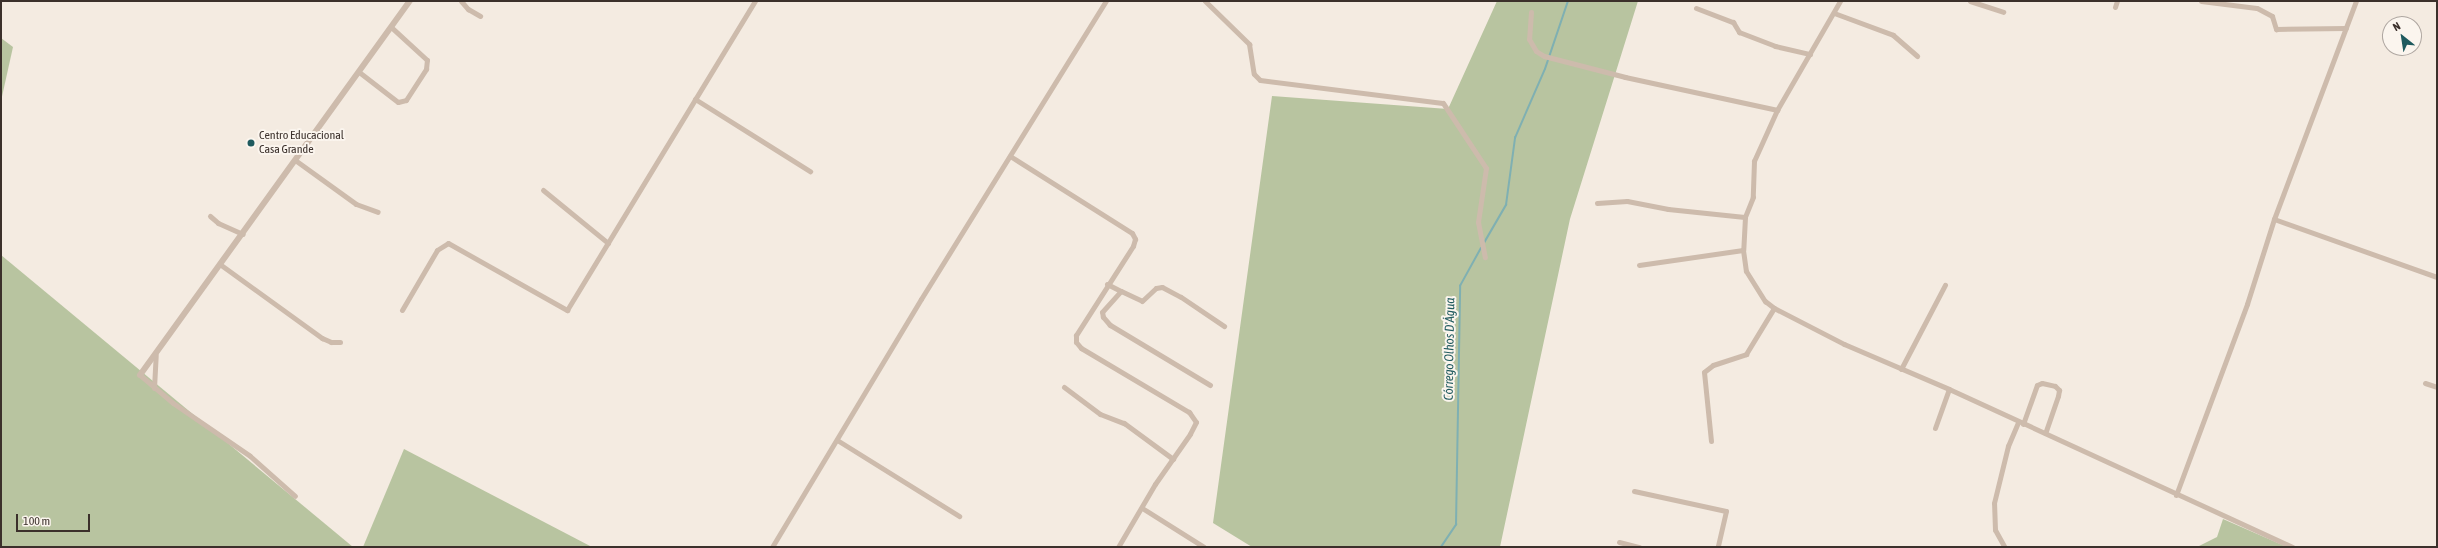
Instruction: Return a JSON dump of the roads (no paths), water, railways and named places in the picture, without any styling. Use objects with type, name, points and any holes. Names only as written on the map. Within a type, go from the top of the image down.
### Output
[{"type":"street","points":[[294,496],[235,444],[154,388],[140,375],[221,265],[410,1]]},
{"type":"street","points":[[461,1],[468,9],[480,16]]},
{"type":"street","points":[[402,310],[437,250],[448,243],[567,310],[755,1]]},
{"type":"street","points":[[772,547],[836,440],[1106,1]]},
{"type":"street","points":[[1205,1],[1249,44],[1254,74],[1260,80],[1443,104],[1486,168],[1478,222],[1484,257]]},
{"type":"street","points":[[1840,1],[1777,110],[1758,149],[1754,161],[1753,197],[1745,217],[1742,250],[1746,271],[1752,284],[1774,308],[1901,369],[1949,389],[2176,495],[2292,547]]},
{"type":"street","points":[[1970,1],[2003,12]]},
{"type":"street","points":[[2115,7],[2117,1]]},
{"type":"street","points":[[2201,1],[2257,8],[2272,16],[2276,29],[2346,28]]},
{"type":"street","points":[[2176,495],[2247,304],[2274,219],[2356,1]]},
{"type":"street","points":[[1696,8],[1733,22],[1739,32],[1775,46],[1810,54]]},
{"type":"street","points":[[1531,12],[1529,39],[1536,51],[1544,56],[1632,79],[1777,110]]},
{"type":"street","points":[[1834,13],[1893,36],[1917,56]]},
{"type":"street","points":[[359,72],[393,99],[400,102],[406,100],[426,69],[428,60],[392,27]]},
{"type":"street","points":[[695,99],[810,171]]},
{"type":"street","points":[[1010,156],[1132,233],[1134,243],[1076,335],[1076,342],[1081,348],[1194,418],[1194,428],[1154,484],[1142,508],[1118,547]]},
{"type":"street","points":[[295,160],[356,204],[378,212]]},
{"type":"street","points":[[543,190],[608,243]]},
{"type":"street","points":[[1597,203],[1627,201],[1745,217]]},
{"type":"street","points":[[210,216],[218,223],[243,234]]},
{"type":"street","points":[[2274,219],[2437,277]]},
{"type":"street","points":[[1639,265],[1742,250]]},
{"type":"street","points":[[221,265],[322,338],[331,342],[340,342]]},
{"type":"street","points":[[1107,284],[1142,300],[1156,288],[1162,287],[1181,297],[1224,326]]},
{"type":"street","points":[[1901,369],[1945,285]]},
{"type":"street","points":[[1121,291],[1107,305],[1103,317],[1110,325],[1210,385]]},
{"type":"street","points":[[1711,441],[1704,372],[1714,365],[1746,354],[1774,308]]},
{"type":"street","points":[[154,388],[156,355]]},
{"type":"street","points":[[2023,424],[2037,385],[2042,383],[2055,386],[2058,390],[2058,396],[2045,433]]},
{"type":"street","points":[[2425,383],[2437,387]]},
{"type":"street","points":[[1064,387],[1100,414],[1124,423],[1173,459]]},
{"type":"street","points":[[1935,428],[1949,389]]},
{"type":"street","points":[[2004,546],[1995,530],[1994,503],[2008,446],[2018,422]]},
{"type":"street","points":[[836,440],[959,516]]},
{"type":"street","points":[[1634,491],[1726,511],[1718,547]]},
{"type":"street","points":[[1142,508],[1204,547]]},
{"type":"street","points":[[1619,542],[1639,547]]},
{"type":"waterway","name":"Córrego Olhos D'Água","points":[[1484,243],[1506,205],[1515,138],[1545,69],[1568,1]]},
{"type":"waterway","name":"Córrego Olhos D'Água","points":[[1441,547],[1456,525],[1460,286],[1481,248]]},
{"type":"place","name":"Centro Educacional Casa Grande","points":[[251,143]]}]
